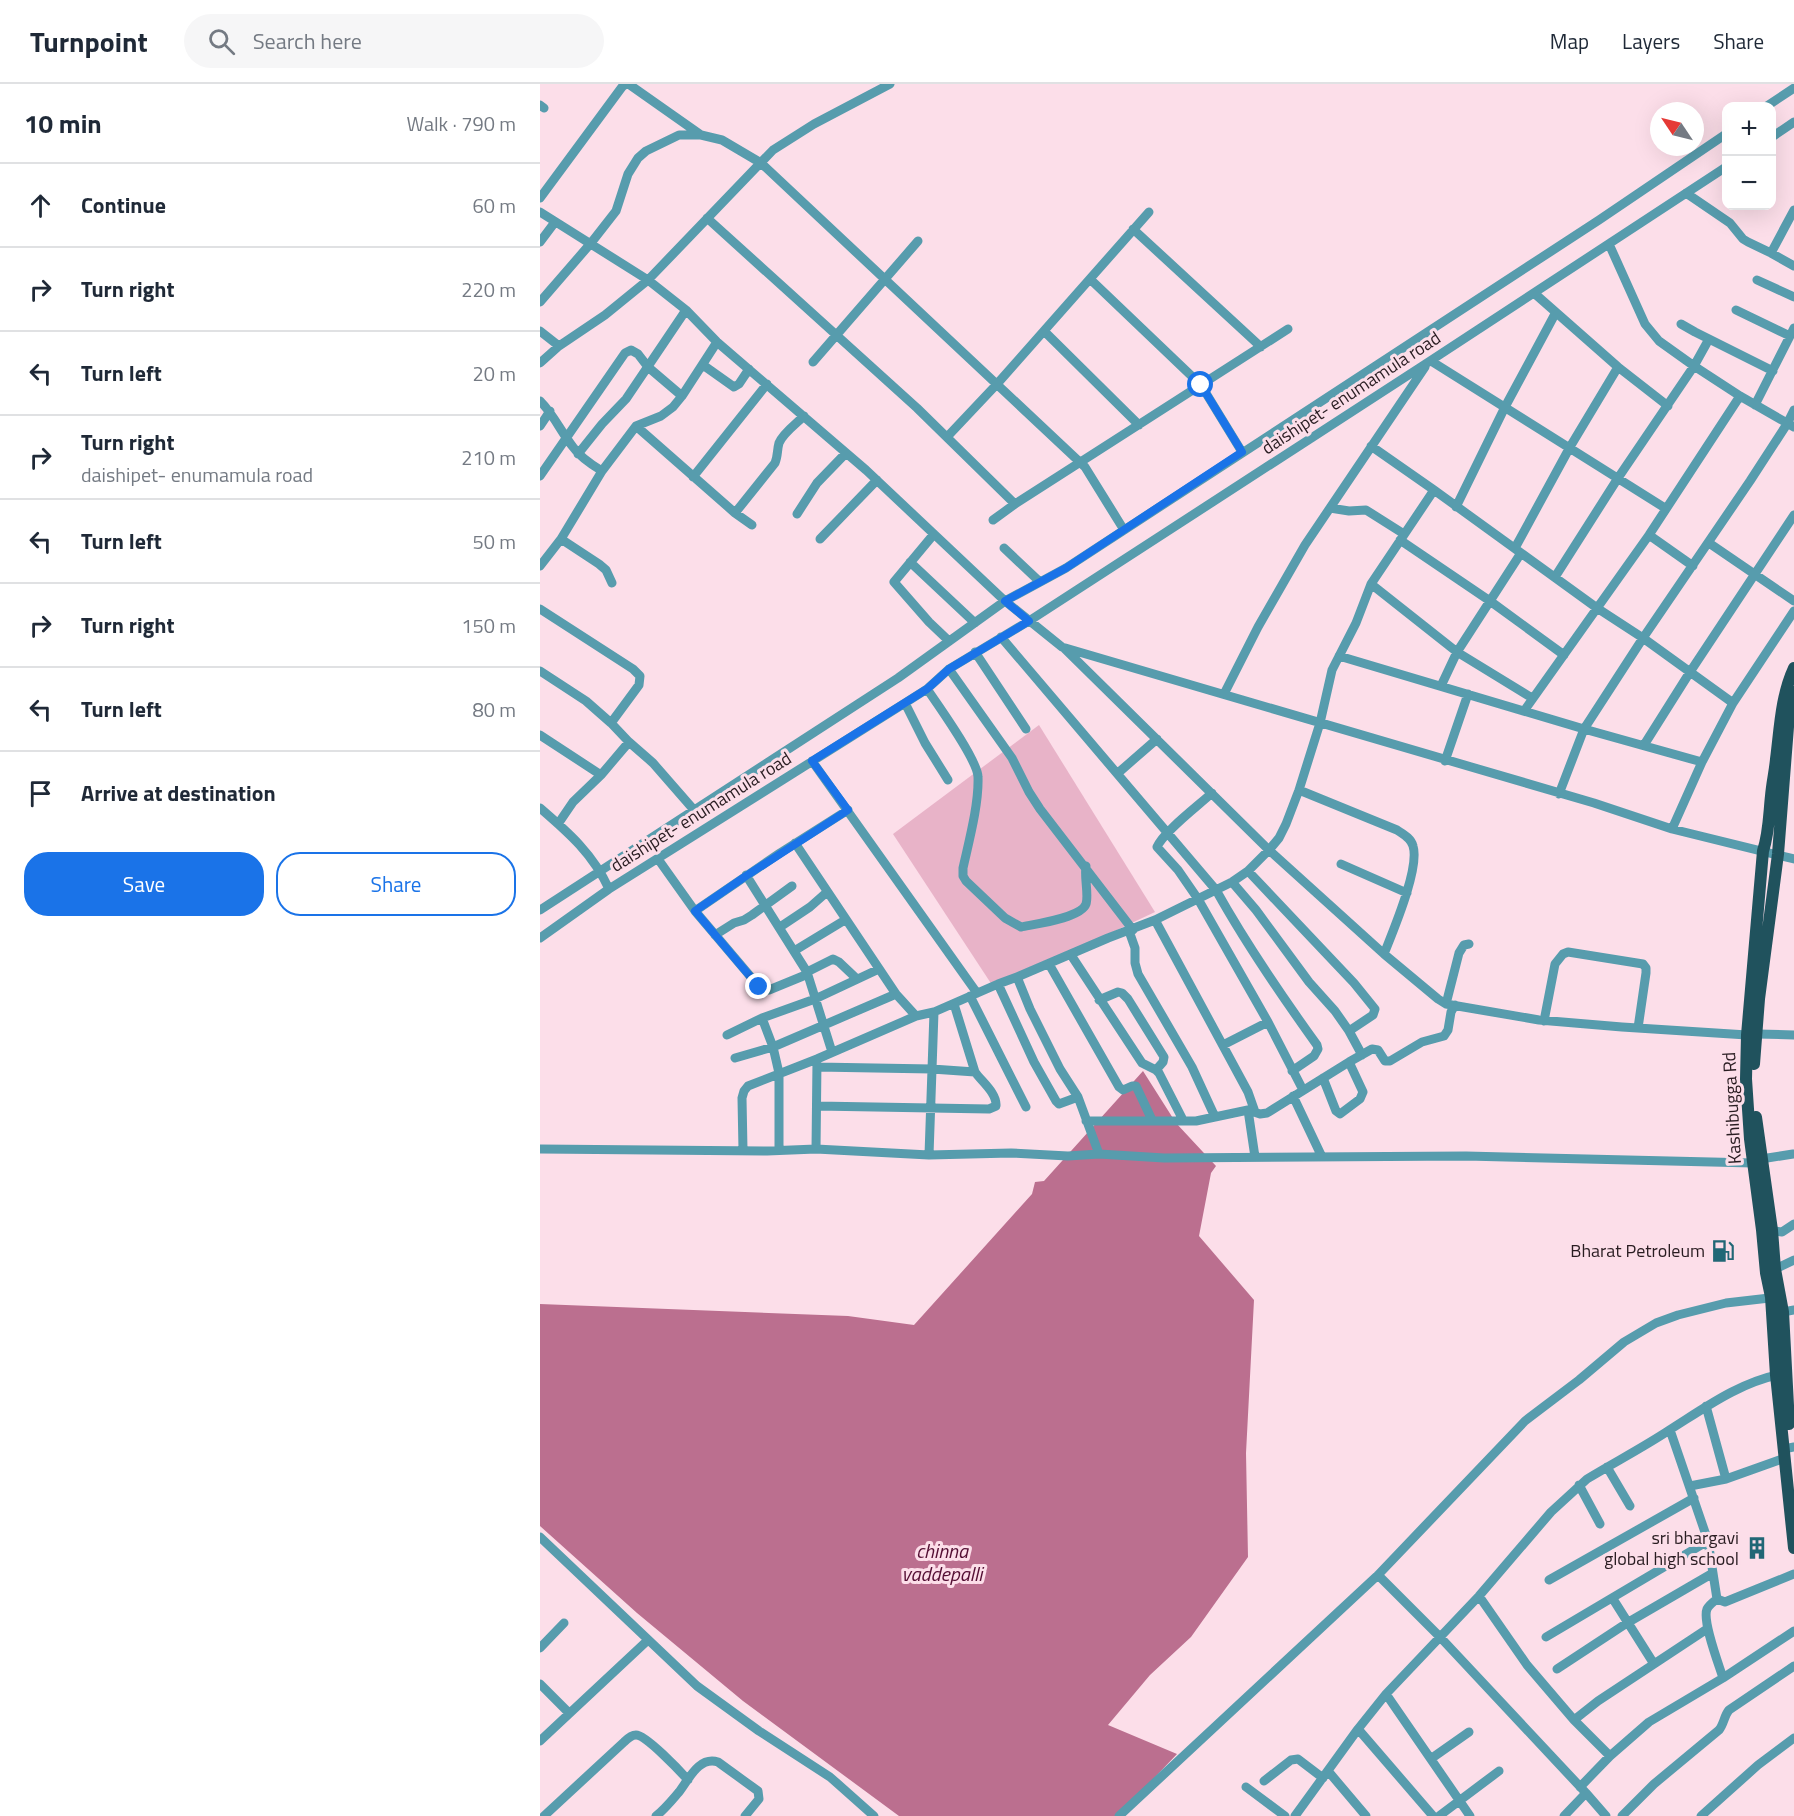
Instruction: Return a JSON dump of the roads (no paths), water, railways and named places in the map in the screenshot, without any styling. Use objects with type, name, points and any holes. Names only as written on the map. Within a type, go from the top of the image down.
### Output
[{"type":"main road","name":"Kashibugga Rd","points":[[1752,1034],[1762,851],[1766,840],[1772,785],[1785,771],[1785,693],[1794,668]]},
{"type":"main road","name":"Kashibugga Rd","points":[[1794,692],[1789,714],[1778,854],[1746,1079],[1776,1297],[1781,1374],[1790,1454],[1790,1516],[1794,1548]]},
{"type":"main road","name":"Kashibugga Rd","points":[[1776,1297],[1789,1311],[1781,1374]]},
{"type":"street","points":[[540,198],[626,84],[701,135]]},
{"type":"street","points":[[540,363],[559,346],[605,315],[648,280],[773,150],[789,138],[890,84]]},
{"type":"street","points":[[1773,102],[1794,88]]},
{"type":"street","points":[[1776,134],[1794,122]]},
{"type":"street","points":[[540,302],[616,211],[624,183],[638,158],[646,151],[679,135],[701,135],[722,140],[761,163],[1081,462],[1094,478],[1124,530]]},
{"type":"street","points":[[540,910],[898,678],[1005,601],[1066,568],[1599,220],[1722,137]]},
{"type":"street","name":"daishipet- enumamula road","points":[[540,938],[609,889],[927,689],[949,669],[975,652],[1029,621],[1722,170]]},
{"type":"street","points":[[1686,194],[1730,224],[1743,239],[1794,266]]},
{"type":"street","points":[[1771,253],[1794,210]]},
{"type":"street","points":[[540,212],[648,280],[686,310],[717,342],[877,480],[1005,601],[1062,647],[1269,850],[1431,995],[1451,1005],[1544,1021],[1794,1035]]},
{"type":"street","points":[[947,437],[1149,212]]},
{"type":"street","points":[[707,218],[947,437],[1015,504]]},
{"type":"street","points":[[540,242],[555,222]]},
{"type":"street","points":[[1134,229],[1261,347]]},
{"type":"street","points":[[813,362],[918,241]]},
{"type":"street","points":[[1609,244],[1630,294],[1649,330],[1659,341],[1740,396],[1790,426]]},
{"type":"street","points":[[1090,279],[1201,385],[1242,452]]},
{"type":"street","points":[[1757,280],[1794,297]]},
{"type":"street","points":[[1534,293],[1555,314],[1668,406]]},
{"type":"street","points":[[578,454],[626,399],[686,310]]},
{"type":"street","points":[[1736,310],[1792,332],[1755,405]]},
{"type":"street","points":[[1456,507],[1505,407],[1555,314]]},
{"type":"street","points":[[1681,324],[1773,371]]},
{"type":"street","points":[[993,520],[1288,329]]},
{"type":"street","points":[[540,331],[559,346]]},
{"type":"street","points":[[1044,331],[1139,425]]},
{"type":"street","points":[[1555,577],[1618,478],[1694,366],[1708,339]]},
{"type":"street","points":[[540,566],[561,539],[603,471],[636,426],[666,414],[682,396],[717,342]]},
{"type":"street","points":[[540,476],[625,353],[631,350],[635,352],[648,367],[682,396]]},
{"type":"street","points":[[1224,694],[1258,627],[1305,545],[1429,362],[1570,447],[1665,508]]},
{"type":"street","points":[[703,365],[734,387],[739,384],[749,369]]},
{"type":"street","points":[[1441,686],[1457,652],[1490,601],[1518,550],[1570,447],[1618,367]]},
{"type":"street","points":[[693,477],[767,384]]},
{"type":"street","points":[[1524,711],[1649,535],[1740,396]]},
{"type":"street","points":[[540,401],[550,411],[578,454],[603,471]]},
{"type":"street","points":[[1559,794],[1584,729],[1643,638],[1790,426],[1794,410]]},
{"type":"street","points":[[540,426],[550,411]]},
{"type":"street","points":[[735,513],[775,463],[782,437],[804,416]]},
{"type":"street","points":[[636,426],[735,513],[752,525]]},
{"type":"street","points":[[1371,446],[1733,703]]},
{"type":"street","points":[[797,514],[817,483],[846,453]]},
{"type":"street","points":[[820,539],[877,480]]},
{"type":"street","points":[[817,1063],[832,1052],[915,1016],[954,1004],[1155,920],[1232,882],[1248,871],[1279,837],[1299,790],[1320,723],[1328,683],[1371,584],[1434,490]]},
{"type":"street","points":[[1330,508],[1349,511],[1366,510],[1564,655]]},
{"type":"street","points":[[1644,745],[1794,515]]},
{"type":"street","points":[[934,534],[895,579],[894,584],[949,641]]},
{"type":"street","points":[[1649,535],[1693,566]]},
{"type":"street","points":[[561,539],[606,570],[612,583]]},
{"type":"street","points":[[1709,543],[1794,601]]},
{"type":"street","points":[[1004,548],[1040,582]]},
{"type":"street","points":[[910,562],[975,623]]},
{"type":"street","points":[[1371,584],[1457,652],[1532,698]]},
{"type":"street","points":[[540,609],[624,663],[640,676],[639,685],[611,723]]},
{"type":"street","points":[[1672,829],[1702,762],[1733,703],[1794,611]]},
{"type":"street","points":[[1000,637],[1216,890],[1271,982],[1317,1045],[1318,1049],[1314,1056],[1292,1071]]},
{"type":"street","points":[[1062,647],[1594,803],[1672,829],[1794,859]]},
{"type":"street","points":[[975,652],[1026,729]]},
{"type":"street","points":[[1339,656],[1702,762]]},
{"type":"street","points":[[949,669],[1012,758],[1040,809],[1086,866],[1131,930],[1136,948],[1135,963],[1138,974],[1192,1067],[1215,1117]]},
{"type":"street","points":[[540,671],[586,701],[611,723],[652,763],[694,810]]},
{"type":"street","points":[[927,689],[973,761],[978,776],[976,804],[963,868],[966,881],[1005,918],[1021,927],[1073,915],[1081,910],[1086,904],[1084,874],[1086,866]]},
{"type":"street","points":[[1445,761],[1468,694]]},
{"type":"street","points":[[905,703],[925,744],[948,780]]},
{"type":"street","points":[[540,735],[601,775]]},
{"type":"street","points":[[1118,773],[1157,739]]},
{"type":"street","points":[[558,824],[573,802],[601,775],[629,742]]},
{"type":"street","points":[[812,761],[974,994],[1026,1107]]},
{"type":"street","points":[[1299,790],[1397,830],[1413,844],[1414,852],[1407,893],[1384,954]]},
{"type":"street","points":[[1212,793],[1157,844],[1158,849],[1178,870],[1198,899],[1303,1090]]},
{"type":"street","points":[[540,808],[586,851],[601,870],[609,889]]},
{"type":"street","points":[[695,911],[848,810]]},
{"type":"street","points":[[795,843],[896,994],[915,1016]]},
{"type":"street","points":[[658,859],[695,911],[762,990],[770,990],[833,959],[857,979]]},
{"type":"street","points":[[1341,864],[1407,893]]},
{"type":"street","points":[[1248,871],[1375,1009],[1373,1015],[1349,1030]]},
{"type":"street","points":[[746,876],[807,973],[832,1052]]},
{"type":"street","points":[[1232,882],[1349,1030],[1362,1055]]},
{"type":"street","points":[[715,935],[734,922],[752,915],[792,886]]},
{"type":"street","points":[[780,927],[810,907],[827,892]]},
{"type":"street","points":[[794,951],[845,920]]},
{"type":"street","points":[[1155,920],[1248,1092],[1255,1157]]},
{"type":"street","points":[[1086,1121],[1197,1121],[1251,1111],[1260,1114],[1267,1113],[1348,1062],[1374,1049],[1381,1053],[1384,1061],[1390,1061],[1422,1042],[1444,1036],[1448,1030],[1459,953],[1464,945],[1469,944]]},
{"type":"street","points":[[1544,1021],[1555,964],[1563,954],[1568,952],[1643,964],[1646,968],[1638,1028]]},
{"type":"street","points":[[1071,955],[1142,1063],[1156,1070],[1183,1120]]},
{"type":"street","points":[[1048,964],[1119,1087],[1123,1090],[1132,1086],[1137,1088],[1152,1120]]},
{"type":"street","points":[[727,1035],[762,1018],[815,999],[879,969]]},
{"type":"street","points":[[1017,978],[1060,1069],[1078,1097],[1099,1154]]},
{"type":"street","points":[[998,984],[1034,1062],[1056,1101],[1059,1104],[1078,1097]]},
{"type":"street","points":[[1100,1000],[1118,992],[1128,999],[1164,1057],[1156,1070]]},
{"type":"street","points":[[735,1058],[773,1047],[824,1027],[896,994]]},
{"type":"street","points":[[818,1106],[990,1109],[996,1106],[996,1101],[975,1072],[954,1004]]},
{"type":"street","points":[[929,1155],[934,1012]]},
{"type":"street","points":[[762,1018],[773,1047],[779,1073],[779,1150]]},
{"type":"street","points":[[1223,1045],[1268,1023]]},
{"type":"street","points":[[1323,1078],[1336,1111],[1340,1114],[1359,1099],[1363,1092],[1348,1062]]},
{"type":"street","points":[[743,1150],[742,1098],[744,1090],[754,1083],[779,1073],[817,1063],[975,1072]]},
{"type":"street","points":[[816,1149],[817,1063]]},
{"type":"street","points":[[1293,1096],[1322,1157]]},
{"type":"street","points":[[540,1149],[816,1149],[929,1155],[1011,1153],[1068,1156],[1099,1154],[1164,1158],[1466,1156],[1757,1161],[1793,1154]]},
{"type":"street","points":[[1767,1230],[1782,1232],[1794,1224]]},
{"type":"street","points":[[1771,1271],[1794,1260]]},
{"type":"street","points":[[1119,1816],[1378,1575],[1525,1421],[1580,1380],[1624,1342],[1656,1323],[1678,1315],[1725,1303],[1776,1297]]},
{"type":"street","points":[[1297,1815],[1358,1729],[1386,1694],[1479,1596],[1551,1512],[1579,1485],[1706,1406],[1754,1381],[1781,1374]]},
{"type":"street","points":[[1706,1406],[1726,1479]]},
{"type":"street","points":[[1670,1430],[1708,1540],[1717,1599]]},
{"type":"street","points":[[1690,1486],[1726,1479],[1790,1454]]},
{"type":"street","points":[[1607,1467],[1630,1506]]},
{"type":"street","points":[[1579,1485],[1600,1524]]},
{"type":"street","points":[[1550,1580],[1694,1498]]},
{"type":"street","points":[[540,1537],[697,1686],[759,1731],[830,1777],[874,1816]]},
{"type":"street","points":[[1546,1638],[1708,1540]]},
{"type":"street","points":[[1557,1669],[1627,1623],[1713,1573]]},
{"type":"street","points":[[1717,1599],[1725,1602],[1794,1574]]},
{"type":"street","points":[[1378,1575],[1440,1637],[1606,1816]]},
{"type":"street","points":[[1479,1596],[1527,1665],[1574,1720],[1610,1756]]},
{"type":"street","points":[[1613,1599],[1654,1665]]},
{"type":"street","points":[[1717,1599],[1706,1610],[1707,1629],[1723,1678]]},
{"type":"street","points":[[540,1648],[564,1623]]},
{"type":"street","points":[[1574,1720],[1598,1701],[1707,1629]]},
{"type":"street","points":[[1564,1816],[1610,1756],[1648,1722],[1723,1678],[1794,1631]]},
{"type":"street","points":[[540,1741],[648,1640]]},
{"type":"street","points":[[1622,1816],[1654,1784],[1719,1730],[1729,1710],[1794,1666]]},
{"type":"street","points":[[540,1684],[569,1713]]},
{"type":"street","points":[[1386,1694],[1470,1816]]},
{"type":"street","points":[[1358,1729],[1433,1816]]},
{"type":"street","points":[[1432,1758],[1469,1732]]},
{"type":"street","points":[[544,1816],[634,1735],[639,1735],[650,1743],[688,1780]]},
{"type":"street","points":[[1701,1816],[1758,1765],[1794,1738]]},
{"type":"street","points":[[1264,1781],[1291,1760],[1298,1759],[1326,1774],[1366,1816]]},
{"type":"street","points":[[656,1816],[701,1765],[713,1761],[718,1762],[758,1791],[759,1799],[745,1816]]},
{"type":"street","points":[[1439,1816],[1499,1771]]},
{"type":"street","points":[[1246,1787],[1285,1816]]},
{"type":"water","name":"chinna vaddepalli","points":[[1143,1071],[1176,1123],[1216,1166],[1211,1173],[1199,1236],[1254,1300],[1246,1453],[1248,1557],[1191,1637],[1150,1675],[1108,1725],[1177,1754],[1118,1816],[899,1816],[743,1701],[637,1613],[540,1526],[540,1304],[848,1316],[914,1325],[1032,1194],[1035,1182],[1044,1181]]},
{"type":"place","name":"Bharat Petroleum","points":[[1723,1251]]},
{"type":"place","name":"sri bhargavi global high school","points":[[1757,1548]]}]
